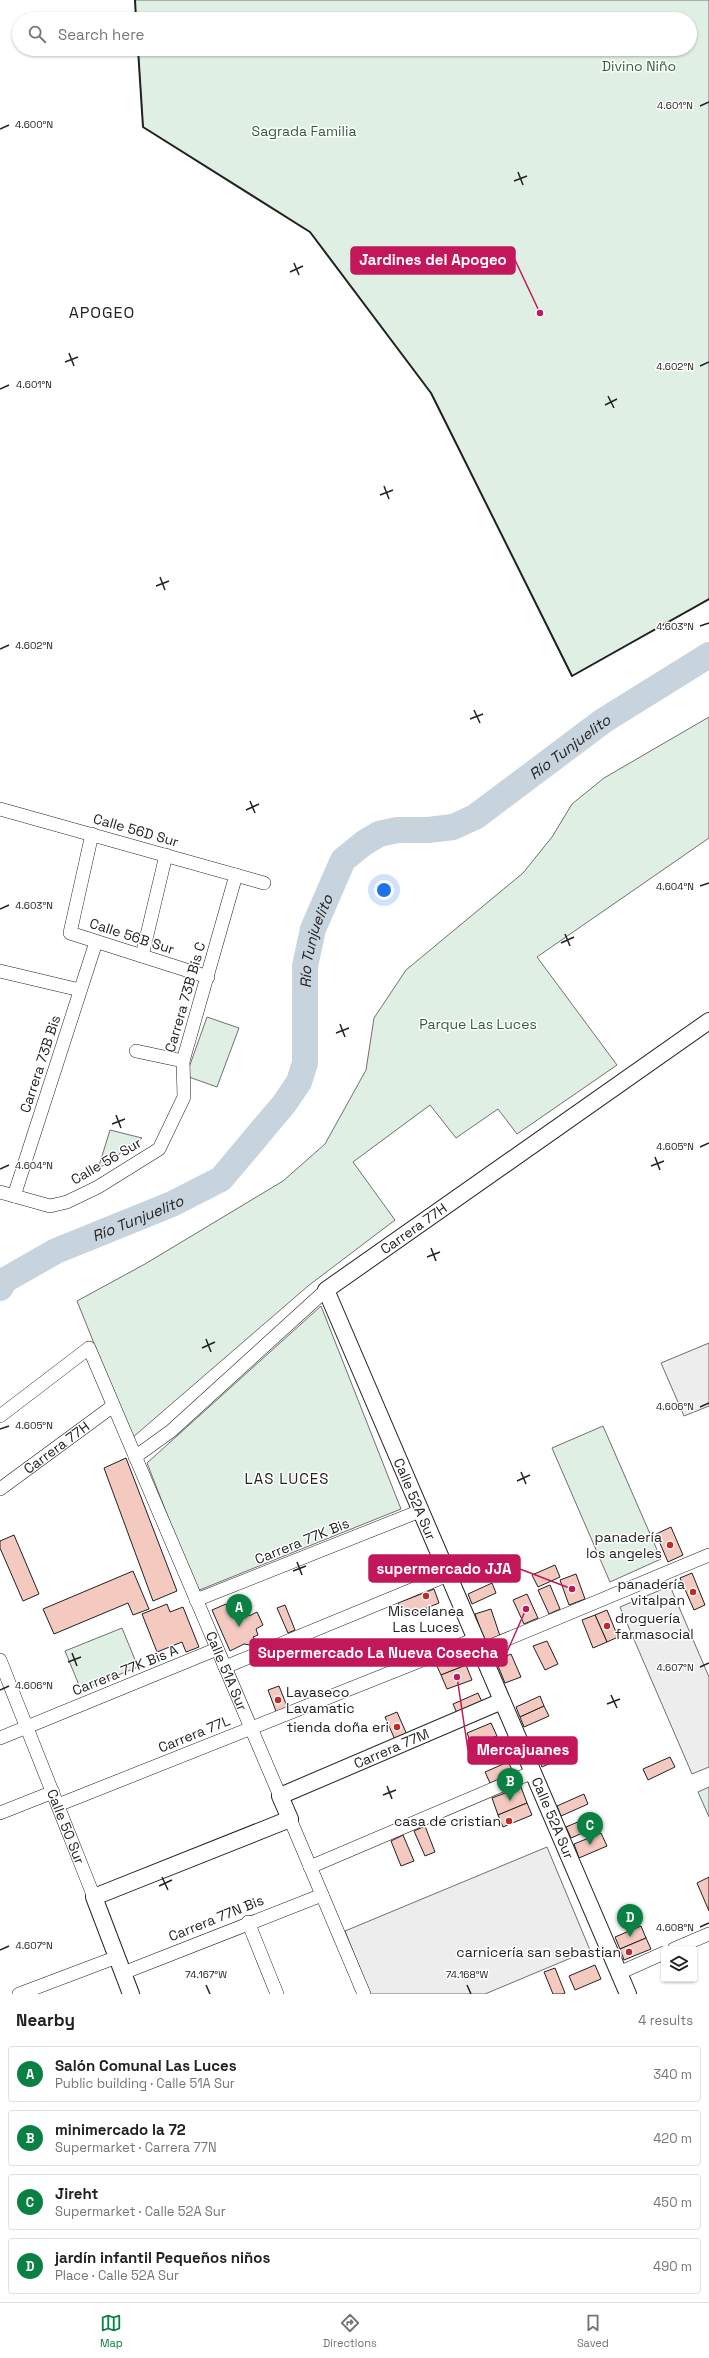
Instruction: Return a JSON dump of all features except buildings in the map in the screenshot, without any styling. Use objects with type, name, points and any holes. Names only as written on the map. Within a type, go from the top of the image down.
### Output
[{"type":"street","name":"Calle 56D Sur","points":[[0,809],[264,883]]},
{"type":"street","name":"Calle 56B Sur","points":[[92,834],[70,933],[208,977]]},
{"type":"street","points":[[142,956],[166,855]]},
{"type":"street","name":"Carrera 73B Bis C","points":[[159,1149],[184,1097],[183,1061],[236,875]]},
{"type":"street","name":"Carrera 73B Bis","points":[[14,1196],[96,942]]},
{"type":"street","points":[[0,971],[80,990]]},
{"type":"street","name":"Carrera 77H","points":[[135,1457],[171,1431],[326,1290],[709,1020]]},
{"type":"street","points":[[136,1051],[183,1061]]},
{"type":"street","name":"Calle 56 Sur","points":[[0,1192],[50,1206],[67,1202],[98,1187],[159,1149]]},
{"type":"street","name":"Calle 52A Sur","points":[[326,1290],[628,1994]]},
{"type":"street","name":"Calle 51A Sur","points":[[0,1416],[89,1348],[364,1994]]},
{"type":"street","name":"Carrera 77H","points":[[0,1489],[113,1406]]},
{"type":"street","name":"Carrera 77K Bis","points":[[196,1600],[420,1511]]},
{"type":"street","name":"Carrera 77L","points":[[58,1805],[251,1728],[478,1645],[709,1555]]},
{"type":"street","points":[[225,1667],[448,1575]]},
{"type":"street","name":"Carrera 77K Bis A","points":[[0,1738],[217,1649]]},
{"type":"street","name":"Calle 50 Sur","points":[[1,1668],[53,1792],[131,1994]]},
{"type":"street","name":"Carrera 77M","points":[[280,1796],[502,1702]]},
{"type":"street","points":[[310,1867],[532,1772]]},
{"type":"street","points":[[0,1813],[53,1792]]},
{"type":"street","points":[[94,1897],[290,1819]]},
{"type":"street","name":"Carrera 77N Bis","points":[[123,1973],[248,1922],[322,1895]]},
{"type":"street","points":[[248,1922],[277,1994]]},
{"type":"street","points":[[681,1946],[709,1934]]},
{"type":"street","points":[[619,1973],[661,1954]]},
{"type":"street","points":[[19,1994],[117,1957]]},
{"type":"green space","points":[[135,0],[709,0],[709,599],[572,676],[431,393],[310,232],[143,127],[138,56],[697,56],[697,12],[136,12]]},
{"type":"green space","name":"Parque Las Luces","points":[[709,717],[709,838],[537,957],[617,1065],[517,1134],[498,1109],[456,1138],[430,1105],[353,1162],[395,1220],[308,1286],[132,1438],[77,1301],[145,1264],[283,1181],[325,1144],[366,1070],[374,1018],[406,970],[523,873],[552,837],[572,804],[604,778]]},
{"type":"green space","points":[[207,1017],[239,1028],[217,1087],[186,1076]]},
{"type":"green space","points":[[110,1130],[142,1138],[98,1169]]},
{"type":"green space","points":[[321,1306],[401,1509],[197,1591],[147,1463]]},
{"type":"green space","points":[[603,1426],[661,1559],[610,1582],[552,1448]]},
{"type":"green space","points":[[122,1628],[138,1667],[81,1690],[65,1651]]},
{"type":"green space","points":[[709,1787],[709,1817],[698,1792]]},
{"type":"shaded area","points":[[709,1343],[709,1406],[684,1416],[661,1363]]},
{"type":"shaded area","points":[[670,1586],[709,1677],[709,1767],[692,1774],[620,1607]]},
{"type":"shaded area","points":[[547,1847],[590,1950],[485,1994],[370,1994],[345,1931]]},
{"type":"waterway","name":"Río Tunjuelito","points":[[0,1288],[5,1280],[56,1251],[172,1204],[221,1179],[284,1104],[299,1082],[305,1063],[305,966],[313,929],[343,860],[364,843],[379,834],[397,830],[428,830],[453,827],[475,817],[603,721],[709,655]]},
{"type":"wall","points":[[135,0],[136,12]]},
{"type":"wall","points":[[138,56],[143,127],[310,232],[431,393],[572,676],[709,599]]},
{"type":"place","name":"Jardines del Apogeo","points":[[540,313]]},
{"type":"place","name":"panadería los angeles","points":[[670,1545]]},
{"type":"place","name":"supermercado JJA","points":[[572,1589]]},
{"type":"place","name":"panadería vitalpan","points":[[693,1592]]},
{"type":"place","name":"Miscelanea Las Luces","points":[[426,1596]]},
{"type":"place","name":"Supermercado La Nueva Cosecha","points":[[526,1609]]},
{"type":"place","name":"droguería farmasocial","points":[[607,1626]]},
{"type":"place","name":"Salón Comunal Las Luces","points":[[239,1627]]},
{"type":"place","name":"Mercajuanes","points":[[457,1677]]},
{"type":"place","name":"Lavaseco Lavamatic","points":[[278,1700]]},
{"type":"place","name":"tienda doña eri","points":[[397,1727]]},
{"type":"place","name":"minimercado la 72","points":[[510,1801]]},
{"type":"place","name":"casa de cristian","points":[[509,1821]]},
{"type":"place","name":"Jireht","points":[[590,1845]]},
{"type":"place","name":"jardín infantil Pequeños niños","points":[[630,1937]]},
{"type":"place","name":"carnicería san sebastian","points":[[629,1952]]},
{"type":"district","name":"APOGEO","points":[[102,312]]},
{"type":"district","name":"LAS LUCES","points":[[287,1478]]},
{"type":"park label","name":"Divino Niño","points":[[639,66]]},
{"type":"park label","name":"Sagrada Familia","points":[[304,131]]}]
